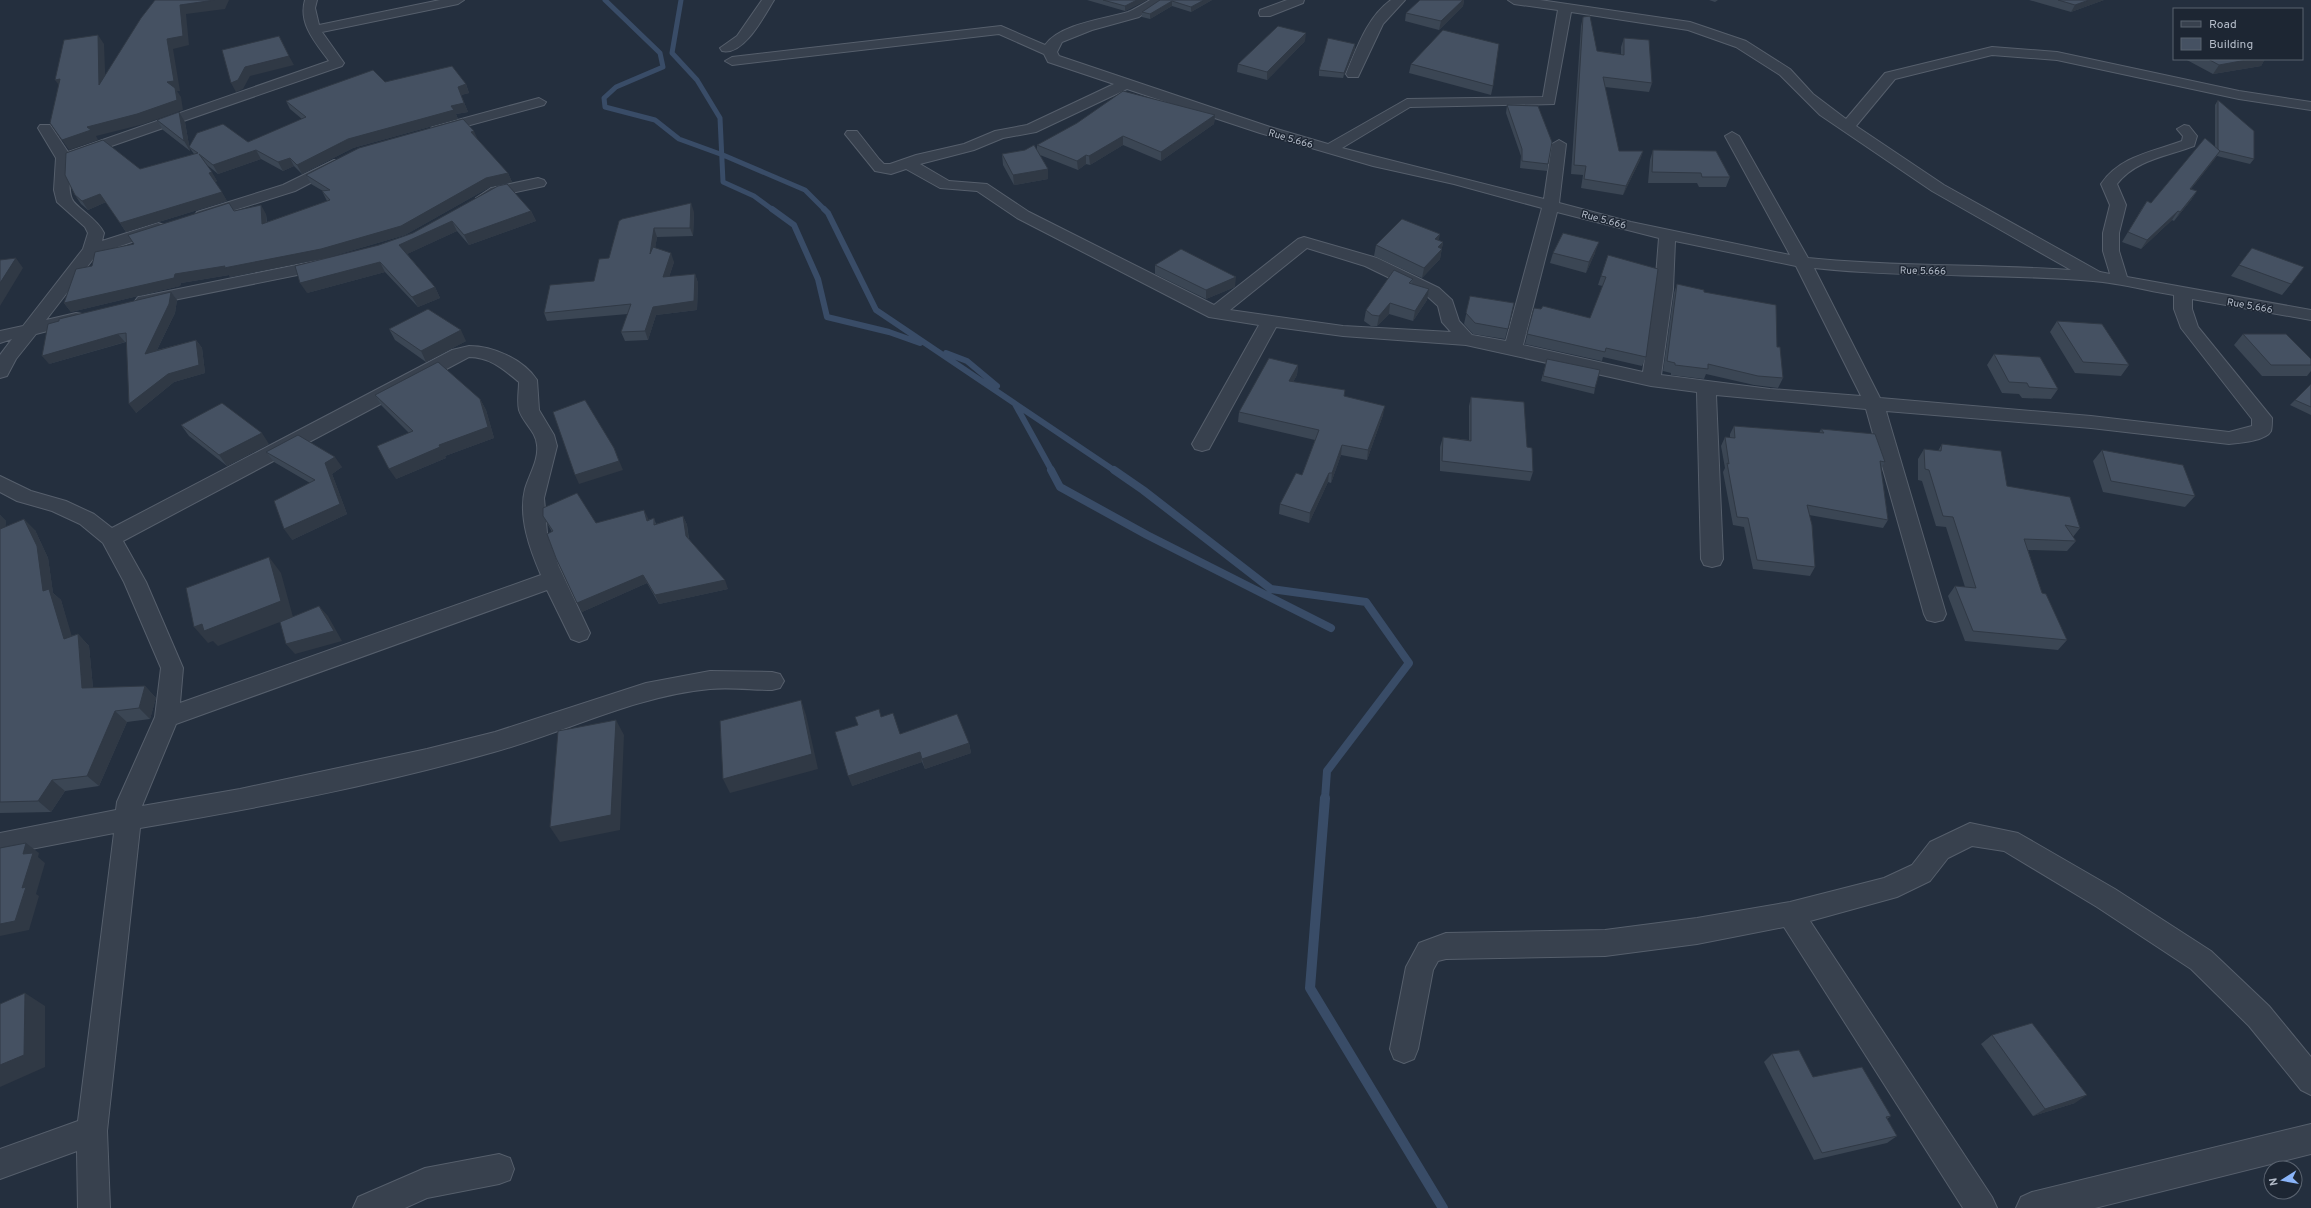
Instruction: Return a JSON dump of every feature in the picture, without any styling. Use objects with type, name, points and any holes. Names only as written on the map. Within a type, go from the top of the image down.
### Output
[{"type":"street","points":[[64,158],[337,63],[310,23],[307,8],[311,0]]},
{"type":"street","points":[[315,30],[458,0]]},
{"type":"street","name":"Rue 5.666","points":[[768,0],[730,55],[1001,30],[1050,52],[1053,59],[1059,62],[1072,64],[1265,130],[1378,163],[1456,180],[1667,235],[1802,262],[1857,268],[2009,271],[2095,276],[2311,315]]},
{"type":"street","points":[[1050,52],[1052,45],[1057,39],[1087,27],[1134,14],[1159,0]]},
{"type":"street","points":[[1265,13],[1298,0]]},
{"type":"street","points":[[1353,74],[1369,37],[1390,5],[1399,0]]},
{"type":"street","name":"Rue 5.666","points":[[1514,0],[1690,26],[1741,44],[1785,72],[1808,97],[1847,126],[1938,188],[2095,276]]},
{"type":"street","points":[[1330,149],[1407,103],[1549,101],[1565,8]]},
{"type":"street","points":[[1847,126],[1890,76],[1992,51],[2057,56],[2239,95],[2311,106]]},
{"type":"street","points":[[852,134],[880,168],[891,169],[935,154],[969,147],[1000,134],[1031,128],[1050,121],[1128,83]]},
{"type":"street","points":[[426,133],[539,102]]},
{"type":"street","points":[[0,372],[8,357],[91,250],[96,233],[92,225],[65,202],[62,190],[64,158],[45,128]]},
{"type":"street","points":[[2120,280],[2111,251],[2111,233],[2118,206],[2109,184],[2114,176],[2126,167],[2160,152],[2189,142],[2190,136],[2184,129]]},
{"type":"street","points":[[1732,136],[1802,262],[1874,404],[1935,614]]},
{"type":"street","points":[[1513,348],[1551,205],[1559,144]]},
{"type":"street","points":[[91,250],[289,188],[344,159]]},
{"type":"street","points":[[907,163],[946,185],[981,187],[1023,215],[1215,313],[1343,331],[1466,340],[1513,348],[1651,380],[1706,388],[2091,422],[2229,438],[2249,435],[2262,429],[2262,418],[2190,328],[2184,309],[2183,292]]},
{"type":"street","points":[[467,207],[497,191],[538,182]]},
{"type":"street","points":[[1651,380],[1664,289],[1667,235]]},
{"type":"street","points":[[1215,313],[1304,242],[1378,265],[1434,292],[1446,304],[1451,322],[1466,340]]},
{"type":"street","points":[[127,305],[342,260]]},
{"type":"street","points":[[0,337],[90,315]]},
{"type":"street","points":[[1202,444],[1270,321]]},
{"type":"street","points":[[111,538],[458,354],[472,350],[484,351],[512,366],[528,380],[530,393],[528,409],[546,439],[545,457],[534,496],[534,523],[538,540],[579,633]]},
{"type":"street","points":[[1706,388],[1712,559]]},
{"type":"street","points":[[0,483],[24,496],[59,506],[87,519],[111,538],[135,582],[172,668],[167,717],[130,802],[92,1131],[94,1208]]},
{"type":"street","points":[[167,717],[554,579]]},
{"type":"street","points":[[0,844],[128,819],[247,799],[334,781],[487,744],[646,692],[710,680],[772,681]]},
{"type":"street","points":[[1404,1048],[1420,967],[1429,952],[1446,946],[1605,943],[1697,931],[1790,914],[1888,889],[1921,872],[1939,850],[1970,834],[2009,841],[2106,898],[2201,960],[2259,1016],[2311,1080]]},
{"type":"street","points":[[1790,914],[1981,1208]]},
{"type":"street","points":[[0,1164],[92,1131]]},
{"type":"street","points":[[2032,1208],[2311,1139]]},
{"type":"street","points":[[369,1208],[425,1184],[499,1169]]},
{"type":"building","points":[[155,0],[215,0],[180,5],[183,36],[167,39],[174,81],[167,82],[175,88],[177,100],[137,114],[87,127],[91,130],[62,140],[50,123],[60,79],[55,80],[64,40],[98,35],[99,85],[141,18]]},
{"type":"building","points":[[1103,0],[1137,0],[1125,6]]},
{"type":"building","points":[[1160,0],[1204,0],[1191,7],[1172,1],[1150,14],[1142,12]]},
{"type":"building","points":[[1420,0],[1463,0],[1441,21],[1406,13]]},
{"type":"building","points":[[2058,0],[2089,0],[2075,5]]},
{"type":"building","points":[[1590,16],[1597,51],[1624,55],[1624,38],[1649,40],[1652,83],[1603,77],[1619,151],[1643,151],[1626,186],[1584,179],[1586,166],[1574,165],[1583,17]]},
{"type":"building","points":[[1278,26],[1306,33],[1267,72],[1238,64]]},
{"type":"building","points":[[1443,30],[1499,44],[1493,86],[1411,64]]},
{"type":"building","points":[[279,36],[289,56],[245,67],[238,80],[231,83],[222,50]]},
{"type":"building","points":[[1328,38],[1355,44],[1344,73],[1319,70]]},
{"type":"building","points":[[2210,60],[2246,60],[2219,65]]},
{"type":"building","points":[[452,66],[466,84],[458,87],[464,103],[451,106],[454,110],[348,139],[297,165],[290,158],[278,162],[256,150],[213,165],[199,154],[212,172],[209,173],[222,192],[120,223],[100,194],[82,201],[75,195],[65,175],[66,153],[103,140],[140,169],[198,153],[189,147],[197,133],[223,124],[248,142],[306,117],[286,101],[373,70],[385,82]]},
{"type":"building","points":[[1123,91],[1215,115],[1161,152],[1123,136],[1089,156],[1086,155],[1077,161],[1037,145],[1077,123]]},
{"type":"building","points":[[2218,100],[2254,131],[2254,159],[2220,151],[2218,149]]},
{"type":"building","points":[[1507,105],[1538,106],[1552,142],[1548,164],[1522,161],[1522,149]]},
{"type":"building","points":[[179,112],[184,141],[157,120]]},
{"type":"building","points":[[463,119],[474,131],[471,132],[508,173],[486,178],[401,226],[321,249],[224,268],[225,266],[175,274],[174,278],[64,303],[76,269],[92,266],[95,252],[134,244],[128,235],[229,203],[234,211],[261,205],[262,224],[330,200],[322,191],[330,190],[306,175],[359,148]]},
{"type":"building","points":[[2205,138],[2220,151],[2190,189],[2197,191],[2180,212],[2178,211],[2147,240],[2128,232],[2147,201],[2151,203]]},
{"type":"building","points":[[1034,145],[1048,169],[1013,175],[1002,154],[1025,150]]},
{"type":"building","points":[[1653,150],[1716,151],[1730,177],[1702,177],[1701,173],[1652,172]]},
{"type":"building","points":[[507,184],[531,211],[464,235],[452,221],[399,245],[435,287],[412,297],[380,262],[300,283],[295,266],[379,245],[413,233],[498,186]]},
{"type":"building","points":[[691,203],[690,228],[654,228],[650,254],[653,247],[671,253],[663,277],[695,274],[694,301],[653,307],[645,331],[621,332],[631,304],[544,313],[550,285],[594,281],[599,259],[609,258],[619,221],[622,219]]},
{"type":"building","points":[[1402,219],[1440,234],[1435,239],[1443,242],[1438,247],[1442,249],[1424,268],[1376,245]]},
{"type":"building","points":[[1563,233],[1599,242],[1589,262],[1553,253]]},
{"type":"building","points":[[2252,248],[2304,267],[2291,284],[2239,265]]},
{"type":"building","points":[[1181,249],[1236,277],[1206,290],[1155,265]]},
{"type":"building","points":[[1608,255],[1658,269],[1646,357],[1606,348],[1605,352],[1527,334],[1534,308],[1541,309],[1543,306],[1590,318],[1606,277],[1601,276]]},
{"type":"building","points":[[16,258],[0,283],[0,260]]},
{"type":"building","points":[[1394,270],[1413,279],[1409,283],[1429,289],[1415,311],[1390,303],[1379,316],[1372,315],[1366,310]]},
{"type":"building","points":[[1677,284],[1704,290],[1704,292],[1776,305],[1777,347],[1780,347],[1783,378],[1758,376],[1708,364],[1708,369],[1675,365],[1675,363],[1667,361]]},
{"type":"building","points":[[171,292],[169,304],[145,354],[196,340],[199,365],[168,374],[129,404],[126,333],[42,356],[48,324],[59,321],[59,319]]},
{"type":"building","points":[[1470,296],[1514,303],[1508,329],[1475,323],[1466,313]]},
{"type":"building","points":[[428,309],[461,330],[421,351],[389,329]]},
{"type":"building","points":[[2057,321],[2102,324],[2129,365],[2083,362]]},
{"type":"building","points":[[2243,334],[2286,334],[2311,359],[2311,365],[2271,365]]},
{"type":"building","points":[[1994,354],[2040,357],[2058,389],[2029,387],[2027,383],[2009,382]]},
{"type":"building","points":[[1269,358],[1298,365],[1289,381],[1345,390],[1344,396],[1385,406],[1368,450],[1342,445],[1332,473],[1329,473],[1310,513],[1280,504],[1296,473],[1302,475],[1319,430],[1239,412]]},
{"type":"building","points":[[1547,359],[1600,370],[1595,388],[1543,376]]},
{"type":"building","points":[[438,362],[480,399],[488,427],[439,445],[440,447],[389,469],[377,446],[413,431],[375,395]]},
{"type":"building","points":[[2311,384],[2311,407],[2295,400]]},
{"type":"building","points":[[1471,397],[1524,402],[1527,447],[1532,448],[1533,472],[1442,461],[1443,437],[1471,441]]},
{"type":"building","points":[[585,400],[614,448],[619,461],[575,475],[553,412]]},
{"type":"building","points":[[222,403],[262,433],[219,455],[181,425]]},
{"type":"building","points":[[1734,426],[1824,433],[1821,429],[1875,434],[1885,462],[1880,461],[1888,520],[1807,505],[1812,525],[1815,567],[1757,560],[1748,518],[1737,517],[1727,463],[1729,464],[1725,437],[1735,438]]},
{"type":"building","points":[[298,435],[335,457],[325,463],[340,504],[284,529],[274,501],[315,480],[266,452]]},
{"type":"building","points":[[1942,444],[2001,451],[2007,486],[2070,497],[2080,528],[2065,525],[2076,541],[2024,539],[2042,593],[2046,594],[2067,640],[1973,631],[1955,586],[1976,588],[1953,517],[1943,516],[1929,470],[1925,469],[1924,449],[1941,451]]},
{"type":"building","points":[[2102,450],[2183,465],[2195,496],[2111,481]]},
{"type":"building","points":[[577,493],[596,523],[644,510],[647,521],[654,518],[654,525],[683,516],[686,536],[725,580],[655,595],[643,575],[577,603],[556,558],[547,534],[553,531],[543,516],[543,508]]},
{"type":"building","points":[[24,519],[37,546],[43,591],[49,589],[64,639],[78,634],[82,688],[145,686],[139,708],[115,711],[87,776],[52,780],[38,801],[0,802],[0,529]]},
{"type":"building","points":[[269,557],[281,601],[204,631],[202,624],[194,627],[186,588]]},
{"type":"building","points":[[319,606],[334,631],[286,644],[280,622]]},
{"type":"building","points":[[801,700],[812,754],[723,779],[720,721]]},
{"type":"building","points":[[879,709],[881,717],[893,713],[900,734],[957,714],[969,743],[922,759],[920,752],[848,776],[835,732],[858,725],[855,717]]},
{"type":"building","points":[[616,720],[611,815],[550,827],[558,731]]},
{"type":"building","points":[[26,843],[23,854],[33,853],[22,888],[26,887],[15,921],[0,924],[0,848]]},
{"type":"building","points":[[25,993],[24,1055],[0,1065],[0,1004]]},
{"type":"building","points":[[2032,1023],[2087,1095],[2045,1109],[1992,1035]]},
{"type":"building","points":[[1799,1050],[1813,1077],[1862,1067],[1891,1116],[1886,1117],[1897,1136],[1822,1153],[1772,1054]]},
{"type":"waterway","points":[[605,0],[660,53],[663,67],[616,87],[604,98],[605,107],[655,120],[679,139],[722,155]]},
{"type":"waterway","points":[[681,0],[672,53],[697,80],[720,118],[722,155]]},
{"type":"waterway","points":[[722,155],[805,190],[828,213],[876,310],[1115,471]]},
{"type":"waterway","points":[[722,155],[723,182],[754,196],[773,210]]},
{"type":"waterway","points":[[772,209],[794,225],[818,279],[827,317],[889,332],[920,343]]},
{"type":"waterway","points":[[946,353],[967,361],[997,386]]},
{"type":"waterway","points":[[1015,404],[1052,471]]},
{"type":"waterway","points":[[1051,470],[1060,487],[1147,535],[1331,628]]},
{"type":"waterway","points":[[1114,470],[1143,490],[1271,589],[1366,602],[1409,663],[1327,771],[1325,799]]},
{"type":"waterway","points":[[1325,798],[1310,988],[1443,1208]]}]
